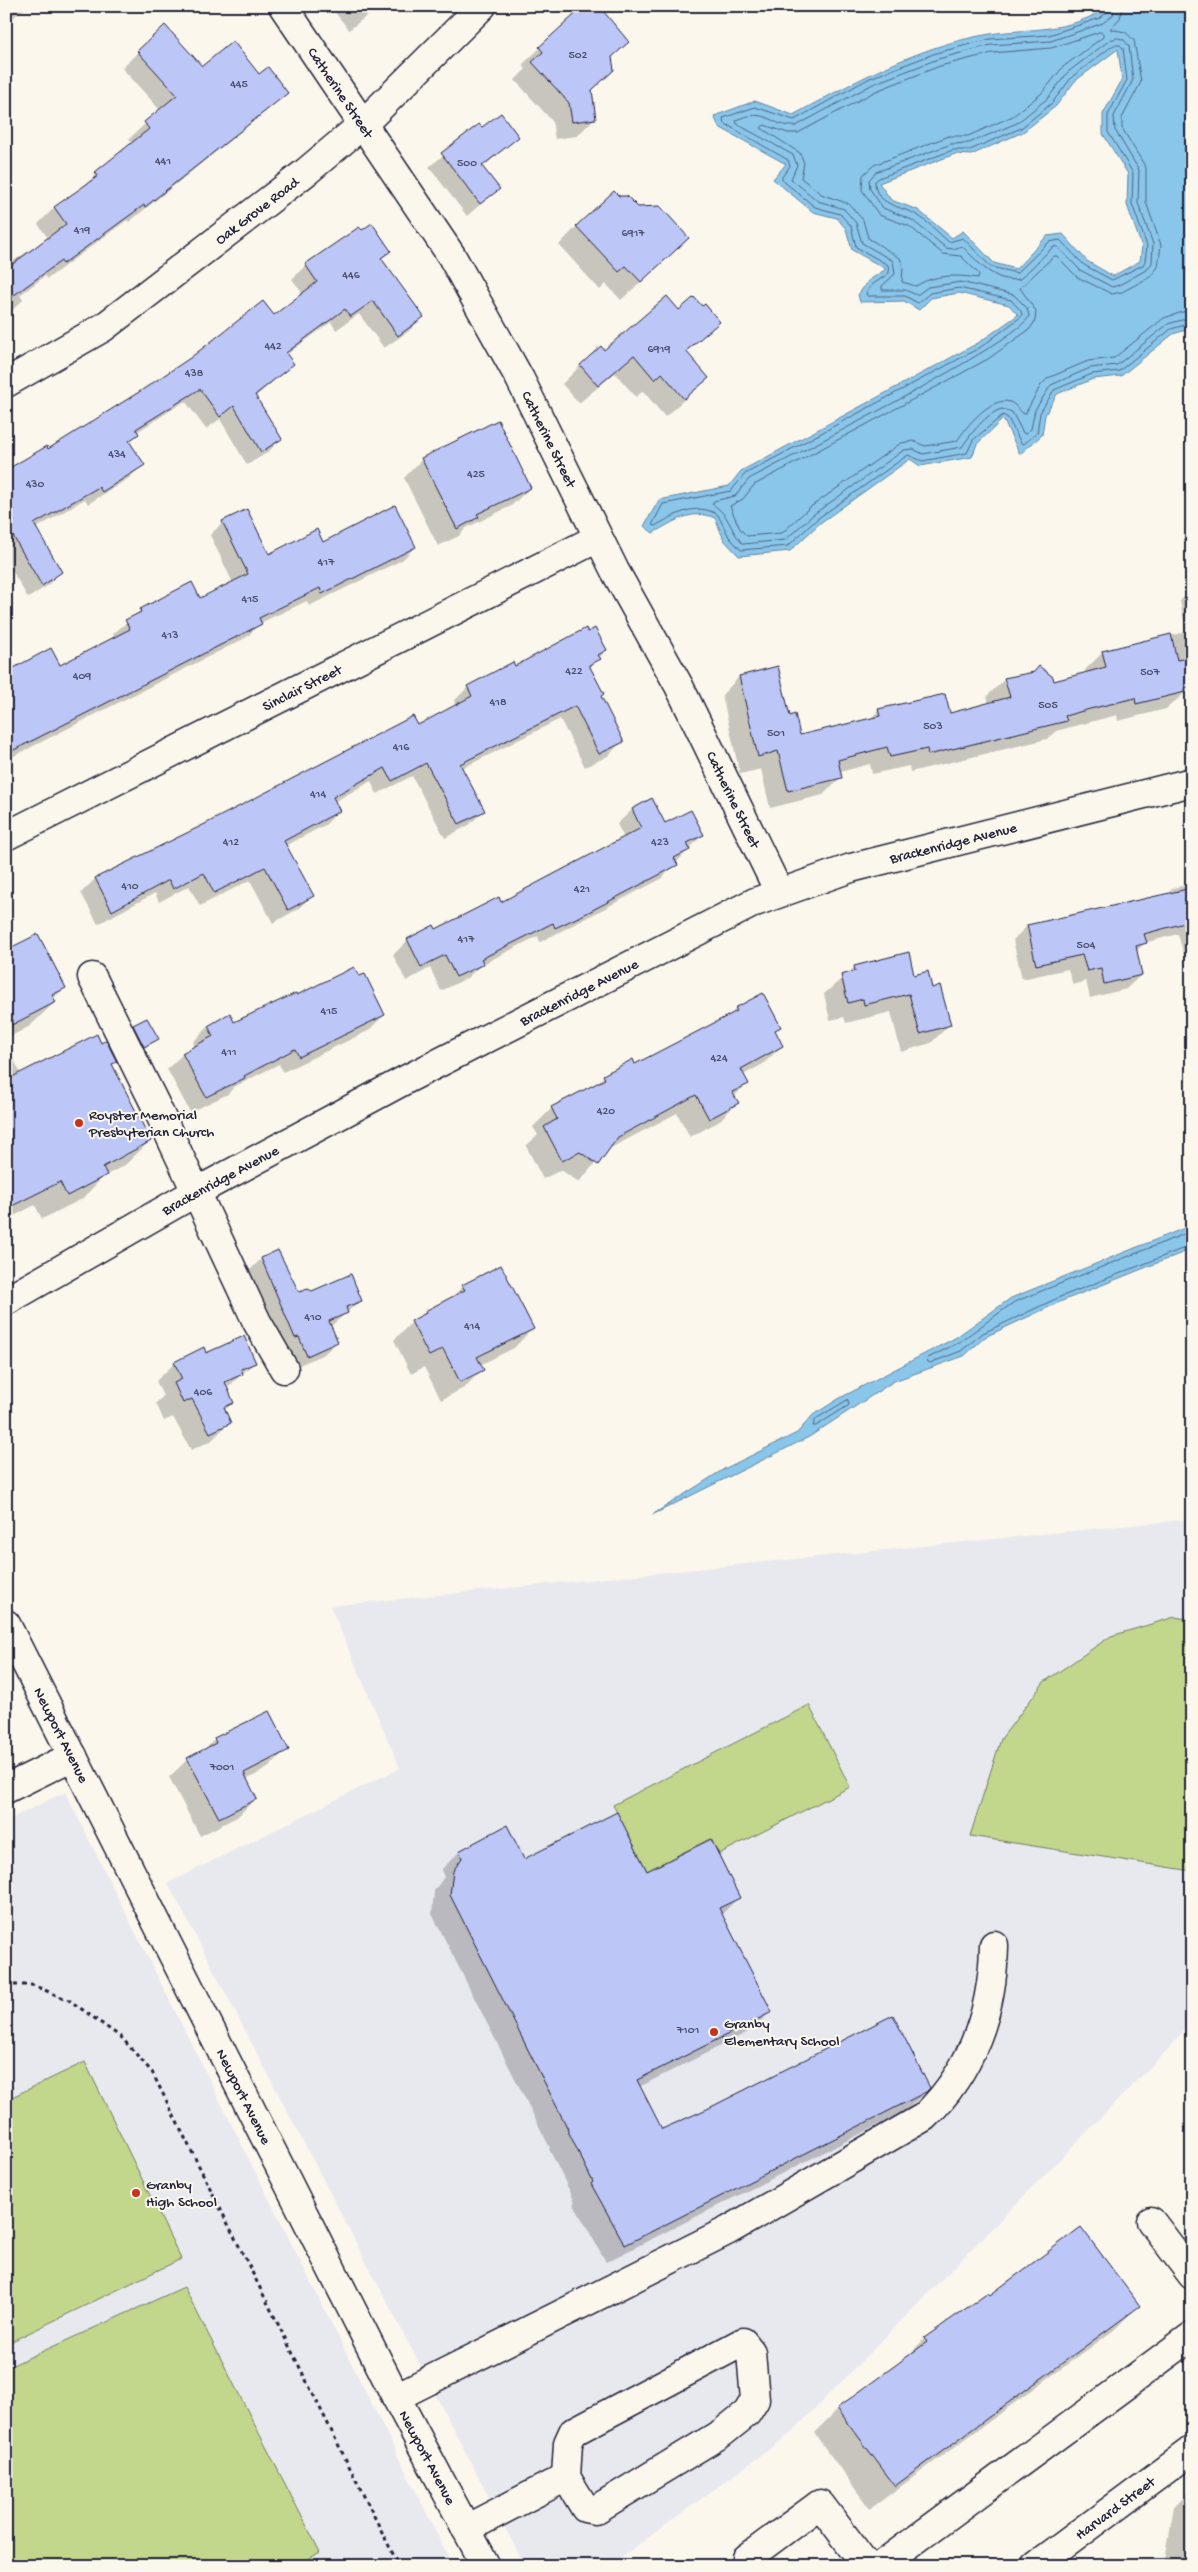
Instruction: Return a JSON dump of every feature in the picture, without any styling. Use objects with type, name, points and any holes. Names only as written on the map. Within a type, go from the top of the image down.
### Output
[{"type":"street","name":"Catherine Street","points":[[283,6],[451,255],[520,379],[598,538],[679,686],[779,892]]},
{"type":"street","name":"Oak Grove Road","points":[[6,383],[104,327],[306,172],[363,124],[482,6]]},
{"type":"street","name":"Sinclair Street","points":[[6,836],[598,538]]},
{"type":"street","name":"Brackenridge Avenue","points":[[6,1301],[196,1192],[405,1080],[779,892],[851,868],[1192,782]]},
{"type":"street","points":[[92,977],[257,1322],[284,1370]]},
{"type":"street","name":"Newport Avenue","points":[[6,1624],[396,2397],[486,2566]]},
{"type":"street","points":[[6,1788],[73,1756]]},
{"type":"street","points":[[396,2397],[729,2230],[924,2117],[945,2097],[972,2052],[986,2015],[994,1977],[994,1945]]},
{"type":"street","points":[[1151,2221],[1192,2275]]},
{"type":"street","points":[[880,2566],[1192,2336]]},
{"type":"street","points":[[743,2342],[752,2352],[755,2400],[747,2412],[722,2432],[595,2510],[585,2508],[566,2477],[568,2444],[573,2432],[743,2342]]},
{"type":"street","name":"Harvard Street","points":[[1036,2566],[1192,2450]]},
{"type":"street","points":[[466,2529],[566,2477]]},
{"type":"street","points":[[753,2566],[747,2558],[820,2504],[867,2566]]},
{"type":"path","points":[[6,1985],[32,1984],[68,2000],[122,2038],[152,2072],[399,2566]]},
{"type":"shaded area","name":"Granby Elementary School","points":[[1192,1519],[1192,2020],[1173,2044],[789,2435],[609,2566],[525,2566],[168,1883],[400,1768],[330,1606]]},
{"type":"shaded area","name":"Granby High School","points":[[65,1792],[453,2566],[6,2566],[6,1821]]},
{"type":"green space","points":[[1175,1617],[1192,1620],[1192,1871],[970,1836],[1001,1739],[1044,1682],[1111,1636]]},
{"type":"green space","points":[[809,1705],[850,1787],[719,1854],[710,1839],[647,1871],[613,1805]]},
{"type":"green space","points":[[85,2062],[181,2259],[6,2344],[6,2100]]},
{"type":"green space","points":[[184,2287],[320,2552],[307,2560],[309,2566],[6,2566],[6,2368]]},
{"type":"water","points":[[1107,6],[1192,6],[1192,328],[1173,334],[1121,376],[1093,379],[1057,394],[1045,415],[1042,435],[1020,454],[1003,419],[977,444],[972,457],[920,466],[910,459],[820,523],[790,551],[739,556],[724,540],[715,518],[706,515],[690,515],[653,533],[644,526],[659,500],[729,486],[741,471],[978,343],[1018,315],[1009,305],[959,293],[931,298],[919,310],[904,301],[860,302],[858,295],[868,281],[886,269],[852,250],[846,229],[837,218],[813,212],[773,179],[786,164],[719,127],[714,116],[755,101],[793,115],[880,70],[941,46],[990,34],[1066,25],[1094,15]],"holes":[[[1118,49],[1122,80],[1103,114],[1103,134],[1128,174],[1127,205],[1142,247],[1140,261],[1113,276],[1087,261],[1063,234],[1047,236],[1016,269],[994,263],[963,231],[952,238],[918,210],[891,200],[879,183],[955,154],[971,155],[1023,132],[1056,106],[1075,81]]]},
{"type":"water","points":[[1192,1225],[1192,1249],[1062,1301],[985,1337],[964,1356],[894,1381],[809,1437],[652,1515],[724,1469],[797,1433],[813,1415],[840,1398],[955,1338],[1011,1298]]},
{"type":"building","points":[[584,6],[599,6],[629,42],[612,57],[614,70],[592,90],[596,119],[572,122],[569,103],[532,62],[543,52],[539,47]]},
{"type":"building","points":[[165,25],[202,66],[233,41],[259,74],[268,67],[288,93],[145,207],[144,205],[63,264],[61,261],[6,301],[6,269],[66,224],[54,207],[98,176],[95,172],[149,129],[144,122],[177,95],[137,51]]},
{"type":"building","points":[[501,113],[519,137],[482,166],[500,189],[480,204],[441,153],[479,124],[482,127]]},
{"type":"building","points":[[614,191],[619,196],[627,196],[638,207],[660,206],[689,238],[641,282],[626,266],[619,272],[576,226]]},
{"type":"building","points":[[372,223],[391,251],[381,258],[424,317],[398,336],[373,301],[350,317],[345,309],[286,353],[294,364],[255,395],[282,439],[261,452],[234,406],[220,417],[200,389],[136,429],[139,434],[129,441],[145,465],[102,492],[99,487],[34,524],[62,572],[42,586],[6,524],[6,470],[47,446],[48,449],[139,392],[190,358],[263,301],[274,315],[317,282],[305,264],[359,227],[362,230]]},
{"type":"building","points":[[667,296],[679,310],[694,297],[702,306],[705,304],[720,322],[686,351],[709,378],[684,399],[662,373],[655,380],[634,355],[598,386],[580,365],[601,346],[604,350]]},
{"type":"building","points":[[498,420],[531,488],[477,514],[479,517],[457,529],[421,458]]},
{"type":"building","points":[[395,505],[416,547],[322,594],[320,588],[259,618],[262,624],[6,754],[6,672],[51,648],[60,665],[130,629],[125,620],[141,612],[140,609],[192,582],[200,598],[248,574],[222,521],[247,509],[269,554],[317,529],[323,542]]},
{"type":"building","points":[[586,628],[588,632],[595,628],[607,650],[598,655],[601,659],[589,665],[604,694],[601,696],[624,742],[599,754],[575,706],[460,764],[485,811],[459,824],[426,763],[392,781],[385,768],[333,797],[340,811],[284,841],[314,896],[288,910],[265,867],[214,893],[204,873],[173,889],[169,880],[112,911],[95,878],[203,825],[413,716],[418,725],[472,696],[467,686],[513,662],[515,666]]},
{"type":"building","points":[[1171,634],[1177,660],[1192,657],[1192,686],[1184,688],[1185,692],[1136,704],[1135,698],[1090,709],[1065,716],[1067,721],[928,755],[927,749],[890,757],[887,747],[838,760],[842,778],[788,791],[778,751],[758,757],[739,676],[778,666],[790,716],[795,714],[800,735],[880,716],[878,709],[945,694],[950,713],[1010,697],[1004,678],[1034,672],[1039,666],[1053,677],[1054,681],[1106,667],[1102,651]]},
{"type":"building","points":[[652,798],[665,823],[691,810],[704,835],[687,843],[690,850],[674,858],[678,865],[585,914],[555,928],[553,923],[481,959],[484,964],[456,977],[445,955],[421,967],[407,939],[434,925],[436,929],[499,897],[501,902],[641,828],[632,809]]},
{"type":"building","points":[[1192,888],[1192,921],[1144,934],[1147,943],[1136,946],[1142,975],[1104,984],[1101,968],[1087,971],[1082,955],[1036,965],[1027,925]]},
{"type":"building","points":[[38,934],[66,988],[52,995],[56,1002],[6,1028],[6,950]]},
{"type":"building","points":[[909,952],[914,975],[928,971],[932,988],[940,985],[951,1025],[920,1034],[909,994],[864,1005],[863,999],[848,1003],[841,975],[855,971],[854,966]]},
{"type":"building","points":[[354,967],[359,976],[365,974],[385,1015],[299,1057],[295,1049],[244,1076],[245,1078],[206,1097],[182,1053],[213,1036],[208,1026],[230,1013],[234,1022],[296,993],[297,995]]},
{"type":"building","points":[[763,993],[781,1027],[775,1030],[783,1046],[741,1069],[749,1084],[732,1092],[739,1103],[709,1119],[696,1095],[618,1137],[598,1165],[580,1152],[562,1161],[544,1127],[557,1119],[551,1107],[605,1079],[603,1075],[633,1059],[635,1064],[737,1011],[735,1008]]},
{"type":"building","points":[[147,1018],[159,1039],[144,1047],[133,1025]]},
{"type":"building","name":"Royster Memorial Presbyterian Church","points":[[97,1034],[101,1043],[106,1040],[117,1062],[112,1064],[151,1141],[103,1167],[107,1175],[67,1196],[60,1182],[6,1209],[6,1080]]},
{"type":"building","points":[[278,1250],[299,1292],[308,1289],[312,1291],[351,1274],[362,1301],[346,1307],[348,1313],[329,1321],[338,1342],[307,1356],[299,1337],[295,1338],[261,1258]]},
{"type":"building","points":[[501,1265],[534,1329],[477,1357],[484,1370],[460,1382],[443,1349],[429,1356],[411,1321],[426,1313],[425,1311],[465,1290],[462,1285]]},
{"type":"building","points":[[244,1336],[256,1363],[241,1369],[243,1374],[225,1382],[234,1403],[224,1407],[231,1423],[210,1433],[192,1399],[183,1403],[174,1383],[182,1379],[174,1362],[204,1347],[206,1353]]},
{"type":"building","points":[[269,1711],[289,1750],[244,1773],[257,1799],[219,1818],[187,1758],[216,1743],[214,1738]]},
{"type":"building","name":"Granby Elementary School","points":[[617,1812],[647,1871],[711,1839],[740,1898],[719,1908],[772,2012],[637,2080],[662,2129],[707,2109],[893,2015],[930,2088],[926,2092],[625,2245],[591,2184],[593,2182],[568,2129],[450,1895],[453,1871],[462,1858],[459,1851],[507,1825],[524,1859]]},
{"type":"building","points":[[1081,2227],[1140,2306],[895,2486],[837,2408],[927,2342],[924,2338],[988,2293],[990,2295]]},
{"type":"place","name":"Royster Memorial Presbyterian Church","points":[[79,1123]]},
{"type":"place","name":"Granby Elementary School","points":[[714,2032]]},
{"type":"place","name":"Granby High School","points":[[136,2193]]}]
